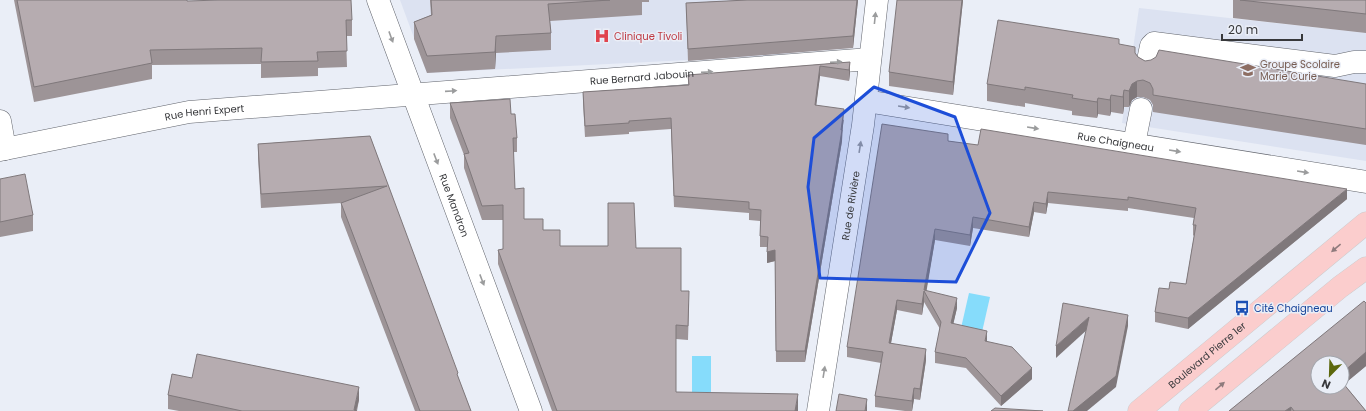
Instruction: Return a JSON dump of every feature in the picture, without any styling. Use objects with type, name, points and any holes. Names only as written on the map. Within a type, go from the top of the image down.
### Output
[{"type":"main road","name":"Boulevard Pierre 1er","points":[[1140,411],[1366,223]]},
{"type":"main road","points":[[1190,411],[1340,287],[1366,268]]},
{"type":"street","name":"Rue Mandron","points":[[378,0],[412,95],[531,411]]},
{"type":"street","name":"Rue de Rivière","points":[[818,411],[863,126],[877,0]]},
{"type":"street","points":[[1147,65],[1151,46],[1154,43],[1335,66],[1354,62],[1366,62]]},
{"type":"street","name":"Rue Bernard Jabouin","points":[[412,95],[870,59]]},
{"type":"street","name":"Rue Henri Expert","points":[[3,149],[188,112],[412,95]]},
{"type":"street","name":"Rue Chaigneau","points":[[866,101],[1366,182]]},
{"type":"street","points":[[1134,144],[1141,110]]},
{"type":"street","points":[[0,121],[3,149]]},
{"type":"highlighted area","points":[[874,87],[955,117],[990,213],[956,282],[820,278],[808,187],[814,138]]},
{"type":"shaded area","name":"Clinique Tivoli","points":[[400,0],[789,0],[791,33],[788,55],[427,73]]},
{"type":"shaded area","name":"Groupe Scolaire Marie Curie","points":[[1139,8],[1366,33],[1366,161],[1122,123]]},
{"type":"water","points":[[969,293],[990,297],[982,332],[961,328]]},
{"type":"water","points":[[692,356],[711,356],[711,392],[692,392]]},
{"type":"building","points":[[17,0],[351,0],[352,20],[346,20],[347,51],[317,52],[318,61],[261,62],[262,48],[150,50],[152,63],[34,87]]},
{"type":"building","points":[[431,0],[610,0],[548,4],[551,33],[496,36],[495,52],[427,56],[414,22],[432,15]]},
{"type":"building","points":[[747,0],[857,0],[853,36],[688,49],[686,3]]},
{"type":"building","points":[[897,0],[962,0],[953,82],[889,72]]},
{"type":"building","points":[[1240,0],[1366,0],[1366,14]]},
{"type":"building","points":[[998,20],[1119,39],[1119,44],[1135,47],[1135,53],[1138,57],[1145,61],[1156,57],[1159,50],[1366,84],[1366,129],[1153,95],[1153,89],[1150,83],[1143,80],[1132,84],[1129,91],[1124,90],[1123,97],[1111,95],[1110,100],[1098,98],[1097,102],[1072,98],[1073,95],[1025,87],[1025,90],[987,84]]},
{"type":"building","points":[[850,62],[849,70],[820,66],[815,105],[844,109],[842,130],[805,351],[776,351],[775,250],[767,252],[768,237],[760,236],[761,210],[749,209],[749,202],[674,196],[671,118],[585,126],[583,92],[689,85],[688,75]]},
{"type":"building","points":[[510,99],[511,114],[515,114],[517,138],[513,138],[515,189],[524,188],[524,219],[543,219],[543,230],[560,230],[560,246],[608,246],[608,203],[634,203],[636,248],[681,248],[681,291],[689,291],[688,326],[676,325],[676,392],[798,394],[795,411],[557,411],[498,250],[503,249],[503,205],[482,206],[464,154],[469,153],[450,103]]},
{"type":"building","points":[[882,124],[948,134],[948,141],[978,145],[981,129],[1347,189],[1188,318],[1155,312],[1159,288],[1169,289],[1170,282],[1186,284],[1196,225],[1193,225],[1196,208],[1128,197],[1128,200],[1048,192],[1046,204],[1034,202],[1029,227],[973,217],[970,235],[935,229],[924,290],[957,298],[951,323],[987,331],[985,341],[1012,347],[1032,368],[1001,396],[966,358],[935,352],[941,322],[924,291],[922,304],[897,300],[889,343],[926,349],[920,389],[914,388],[912,401],[875,396],[883,352],[847,347]]},
{"type":"building","points":[[370,136],[471,411],[420,411],[341,203],[387,186],[261,194],[258,144]]},
{"type":"building","points":[[25,174],[33,215],[0,222],[0,179]]},
{"type":"building","points":[[1364,301],[1366,303],[1366,352],[1350,366],[1350,355],[1310,355],[1310,395],[1350,395],[1350,392],[1366,411],[1294,411],[1291,407],[1285,411],[1229,411]]},
{"type":"building","points":[[1063,303],[1128,315],[1116,376],[1073,411],[1068,411],[1089,317],[1056,346]]},
{"type":"building","points":[[197,354],[359,387],[354,410],[357,411],[242,411],[168,395],[172,374],[192,378]]},
{"type":"building","points":[[839,394],[867,399],[865,411],[836,411]]},
{"type":"building","points":[[995,408],[1043,411],[991,411]]},
{"type":"place","name":"Clinique Tivoli","points":[[602,36]]},
{"type":"place","name":"Groupe Scolaire Marie Curie","points":[[1248,70]]},
{"type":"place","name":"Cité Chaigneau","points":[[1242,308]]}]
